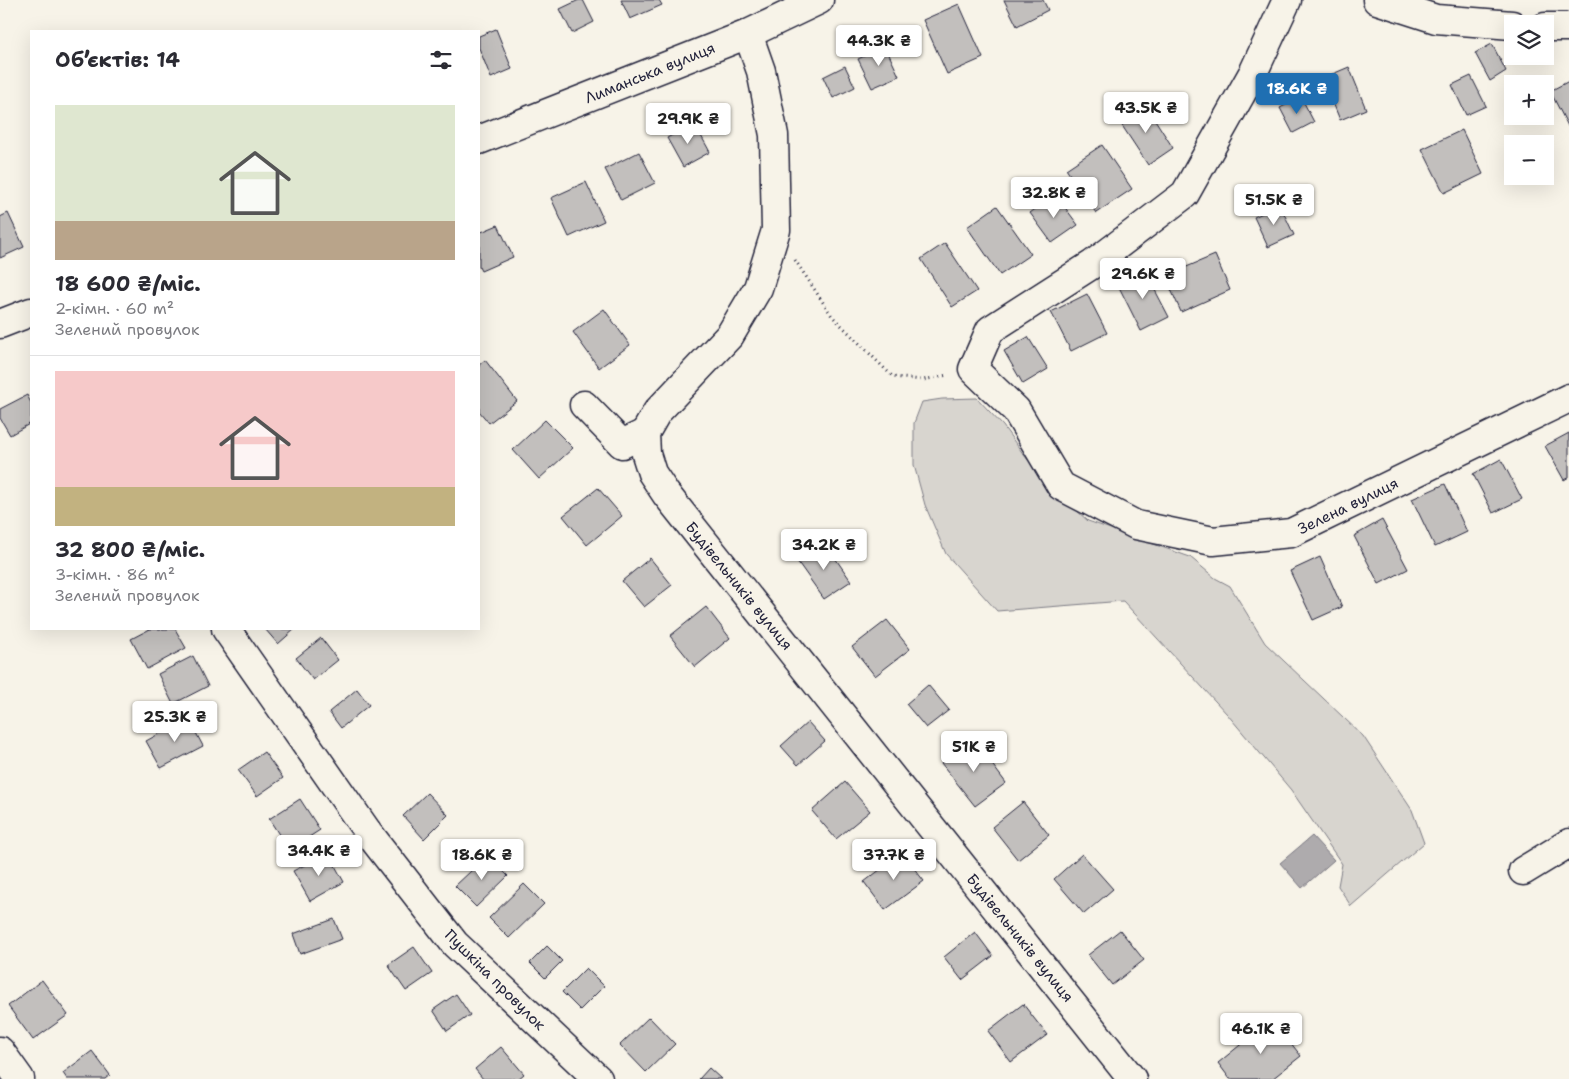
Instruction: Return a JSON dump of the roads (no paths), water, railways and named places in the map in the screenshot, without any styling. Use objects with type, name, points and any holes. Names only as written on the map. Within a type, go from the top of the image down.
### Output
[{"type":"street","name":"Лиманська вулиця","points":[[480,140],[748,34],[819,0]]},
{"type":"street","name":"Зелена вулиця","points":[[1287,0],[1254,71],[1185,194],[1093,264],[990,330],[973,369],[1016,410],[1061,486],[1136,525],[1213,541],[1291,533],[1569,398]]},
{"type":"street","points":[[1377,0],[1436,19],[1504,24]]},
{"type":"street","points":[[1554,27],[1569,27]]},
{"type":"street","points":[[584,405],[622,444],[645,433],[657,412],[730,335],[758,288],[776,230],[774,134],[761,71],[748,34]]},
{"type":"street","points":[[0,324],[30,312]]},
{"type":"street","name":"Будівельників вулиця","points":[[645,433],[646,454],[652,473],[666,494],[1132,1079]]},
{"type":"street","name":"Пушкіна провулок","points":[[227,630],[367,831],[455,944],[598,1079]]},
{"type":"street","points":[[1523,871],[1569,843]]},
{"type":"street","points":[[0,1051],[20,1079]]}]
